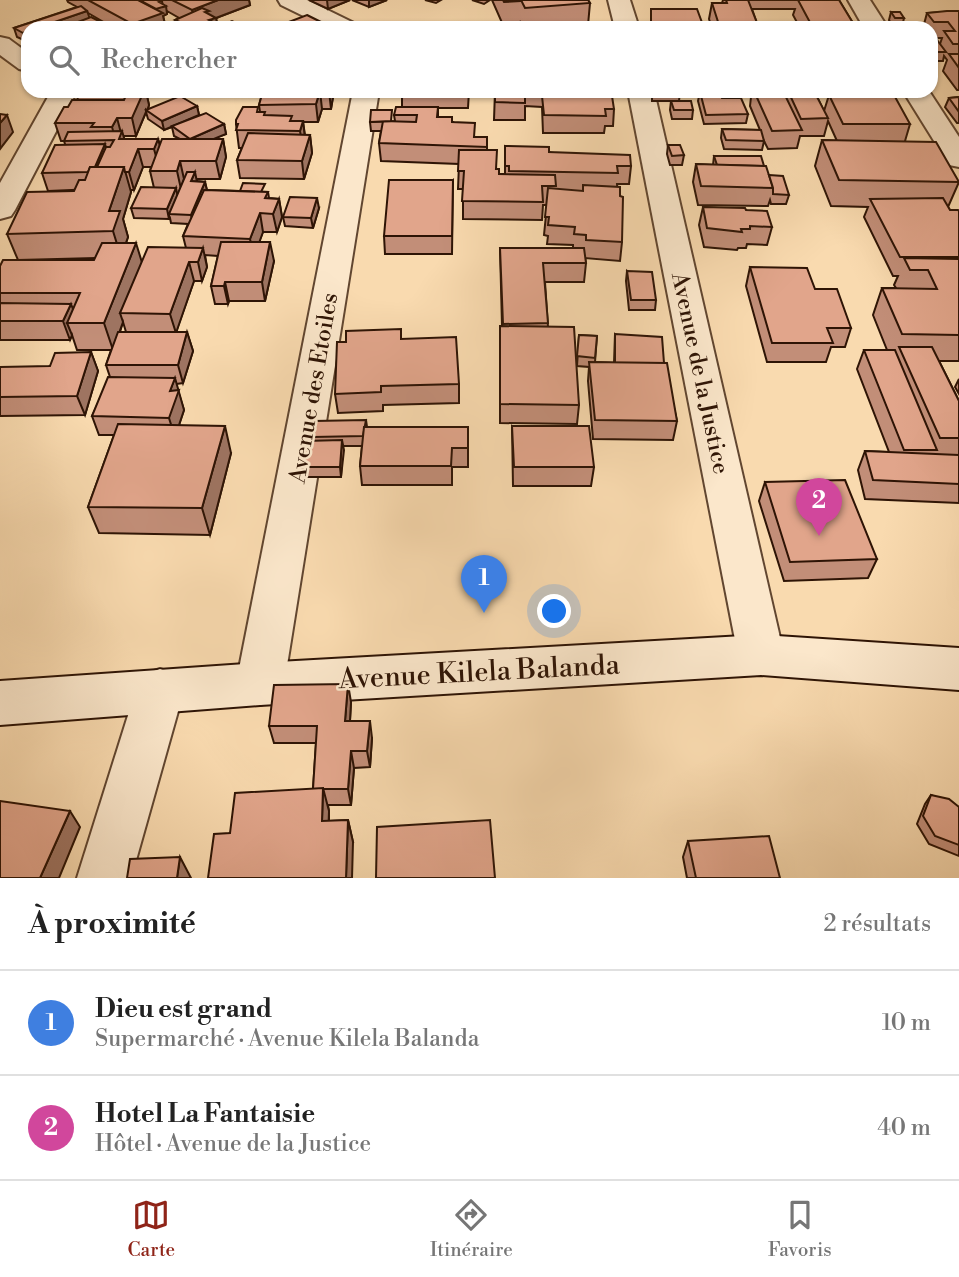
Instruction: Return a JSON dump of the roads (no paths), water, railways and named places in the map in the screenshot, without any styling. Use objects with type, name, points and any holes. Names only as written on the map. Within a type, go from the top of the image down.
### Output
[{"type":"street","points":[[289,0],[332,21]]},
{"type":"street","points":[[619,0],[625,21]]},
{"type":"street","points":[[859,0],[872,21]]},
{"type":"street","points":[[0,44],[21,59]]},
{"type":"street","points":[[0,210],[60,98]]},
{"type":"street","name":"Avenue des Etoiles","points":[[260,684],[365,98]]},
{"type":"street","name":"Avenue de la Justice","points":[[642,98],[761,655]]},
{"type":"street","points":[[920,98],[959,159]]},
{"type":"street","name":"Avenue Kilela Balanda","points":[[0,703],[160,690],[761,655],[959,669]]},
{"type":"street","points":[[104,878],[160,690]]},
{"type":"place","name":"Hotel La Fantaisie","points":[[819,536]]},
{"type":"place","name":"Dieu est grand","points":[[484,613]]}]
